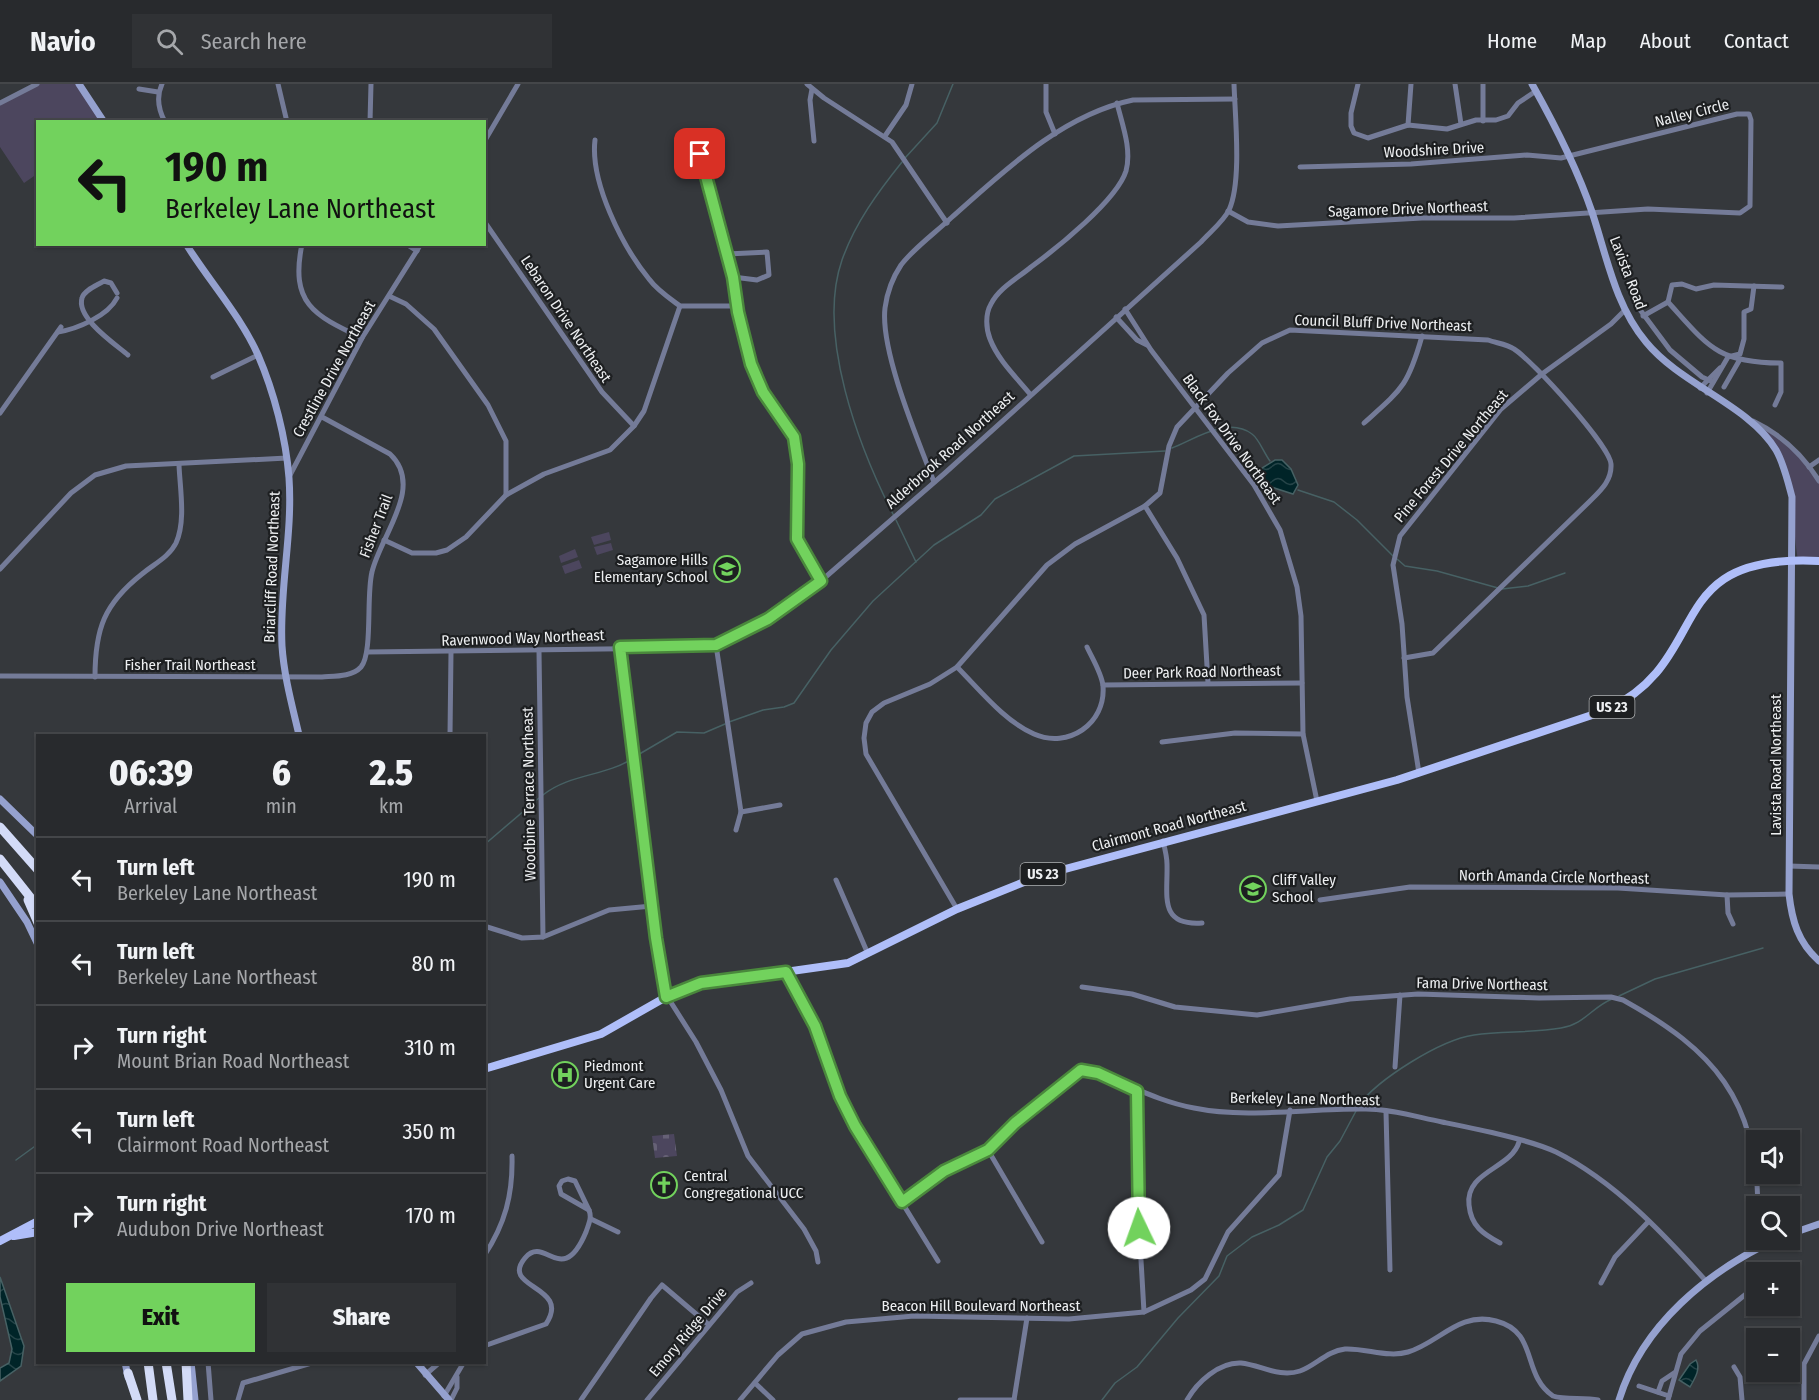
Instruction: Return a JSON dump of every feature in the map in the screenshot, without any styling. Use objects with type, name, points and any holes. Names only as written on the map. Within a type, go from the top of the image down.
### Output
[{"type":"highway","points":[[0,827],[36,868]]},
{"type":"highway","points":[[25,854],[36,860]]},
{"type":"highway","points":[[0,859],[36,904]]},
{"type":"highway","points":[[25,889],[36,918]]},
{"type":"highway","points":[[148,1364],[153,1400]]},
{"type":"highway","points":[[166,1364],[172,1400]]},
{"type":"highway","points":[[188,1364],[188,1400]]},
{"type":"highway","points":[[128,1373],[137,1400]]},
{"type":"main road","points":[[79,84],[103,120]]},
{"type":"main road","name":"Lavista Road","points":[[1534,88],[1570,156],[1592,212],[1609,271],[1625,310],[1646,342],[1673,369],[1744,417],[1776,450],[1792,497],[1791,561]]},
{"type":"main road","name":"Briarcliff Road Northeast","points":[[187,246],[258,355],[278,418],[289,477],[290,503],[282,645],[285,677],[299,734]]},
{"type":"main road","name":"Clairmont Road Northeast","points":[[486,1068],[601,1034],[666,997],[701,983],[838,966],[869,955],[957,909],[1051,872],[1419,773],[1607,710],[1624,700],[1660,669],[1700,600],[1727,575],[1750,566],[1791,561],[1819,561]]},
{"type":"main road","name":"Lavista Road Northeast","points":[[1791,561],[1789,894],[1795,928],[1810,952],[1819,961]]},
{"type":"main road","points":[[0,799],[36,834]]},
{"type":"main road","points":[[0,882],[27,922],[36,941]]},
{"type":"main road","points":[[14,1236],[24,1227],[36,1222]]},
{"type":"main road","points":[[1800,1231],[1819,1224]]},
{"type":"main road","points":[[0,1241],[36,1232]]},
{"type":"main road","points":[[1619,1400],[1630,1370],[1648,1341],[1706,1281],[1751,1250]]},
{"type":"main road","points":[[126,1364],[131,1400]]},
{"type":"main road","points":[[188,1364],[195,1400]]},
{"type":"main road","points":[[417,1364],[448,1398]]},
{"type":"street","points":[[0,103],[37,84]]},
{"type":"street","points":[[162,84],[158,92],[159,105],[164,120]]},
{"type":"street","points":[[279,84],[287,120]]},
{"type":"street","points":[[370,120],[371,84]]},
{"type":"street","points":[[486,139],[518,84]]},
{"type":"street","points":[[885,136],[906,105],[912,84]]},
{"type":"street","points":[[1046,84],[1046,112],[1055,134]]},
{"type":"street","name":"Alderbrook Road Northeast","points":[[716,645],[768,619],[821,581],[1201,242],[1228,211],[1235,176],[1234,84]]},
{"type":"street","points":[[1358,84],[1351,114],[1354,133],[1368,138],[1408,125],[1447,129],[1461,124],[1508,116],[1534,88]]},
{"type":"street","points":[[1408,125],[1411,84]]},
{"type":"street","points":[[1455,84],[1461,124]]},
{"type":"street","points":[[1483,84],[1483,121]]},
{"type":"street","points":[[810,87],[885,136],[904,156],[946,223]]},
{"type":"street","points":[[810,87],[814,141]]},
{"type":"street","points":[[139,89],[158,92]]},
{"type":"street","points":[[934,482],[912,425],[884,327],[889,291],[902,264],[1005,170],[1055,134],[1117,104],[1152,99],[1235,99]]},
{"type":"street","points":[[1030,394],[992,344],[987,327],[991,304],[1006,286],[1034,265],[1101,206],[1122,180],[1128,158],[1117,104]]},
{"type":"street","name":"Nalley Circle","points":[[1570,156],[1737,114],[1749,114],[1751,193],[1750,206],[1746,211],[1740,213],[1648,209],[1592,212]]},
{"type":"street","points":[[690,132],[704,168],[727,254],[751,364],[763,392],[794,437],[798,464],[797,539],[821,581]]},
{"type":"street","points":[[595,140],[593,155],[605,199],[614,220],[647,278],[680,306],[737,306]]},
{"type":"street","name":"Woodshire Drive","points":[[1300,167],[1411,164],[1533,155],[1570,156]]},
{"type":"street","name":"Sagamore Drive Northeast","points":[[1228,211],[1248,222],[1278,226],[1422,218],[1514,218],[1592,212]]},
{"type":"street","name":"Lebaron Drive Northeast","points":[[486,224],[602,392],[634,426]]},
{"type":"street","points":[[302,246],[298,279],[305,302],[321,318],[362,338]]},
{"type":"street","points":[[410,246],[417,250]]},
{"type":"street","name":"Crestline Drive Northeast","points":[[289,477],[362,338],[420,246]]},
{"type":"street","points":[[727,254],[767,252],[769,275],[757,280],[733,277]]},
{"type":"street","points":[[0,413],[59,330],[79,329],[88,320],[106,312],[117,296],[111,283],[104,281],[84,294],[81,302],[88,320],[128,355]]},
{"type":"street","points":[[1643,316],[1668,302],[1672,285],[1682,284],[1696,289],[1714,285],[1782,287]]},
{"type":"street","points":[[1699,388],[1711,380],[1728,357],[1740,354],[1744,339],[1744,312],[1751,309],[1754,286]]},
{"type":"street","points":[[389,296],[406,304],[434,329],[488,405],[506,441],[506,495]]},
{"type":"street","points":[[1668,302],[1693,333],[1728,357],[1739,361],[1781,363],[1781,392],[1774,405]]},
{"type":"street","points":[[1635,303],[1670,350],[1702,377],[1711,380]]},
{"type":"street","points":[[384,540],[412,553],[436,554],[447,550],[466,537],[506,495],[544,474],[610,450],[634,426],[651,393],[680,306]]},
{"type":"street","name":"Black Fox Drive Northeast","points":[[1125,309],[1194,408],[1254,485],[1280,530],[1297,587],[1301,616],[1302,734],[1317,801]]},
{"type":"street","name":"Pine Forest Drive Northeast","points":[[1419,773],[1407,697],[1393,565],[1400,536],[1501,410],[1542,374],[1611,324],[1625,310]]},
{"type":"street","name":"Black Fox Drive Northeast","points":[[1116,317],[1137,340],[1148,345]]},
{"type":"street","name":"Council Bluff Drive Northeast","points":[[957,909],[866,754],[864,738],[866,723],[872,712],[893,699],[930,684],[957,668],[1062,552],[1145,506],[1160,493],[1169,446],[1177,427],[1263,342],[1290,330],[1488,340],[1512,348],[1542,374],[1609,455],[1611,473],[1605,486],[1433,653],[1404,658]]},
{"type":"street","points":[[1364,423],[1402,390],[1413,370],[1422,336]]},
{"type":"street","points":[[213,377],[258,355]]},
{"type":"street","points":[[1724,387],[1739,361]]},
{"type":"street","points":[[1707,393],[1711,380]]},
{"type":"street","points":[[0,401],[6,405]]},
{"type":"street","name":"Fisher Trail","points":[[322,417],[378,446],[397,460],[404,483],[370,580],[367,652]]},
{"type":"street","points":[[1744,417],[1770,429],[1809,467],[1819,481]]},
{"type":"street","points":[[0,569],[71,493],[94,474],[126,466],[286,458]]},
{"type":"street","points":[[1809,467],[1819,460]]},
{"type":"street","points":[[95,677],[98,632],[112,603],[126,588],[161,560],[176,542],[181,526],[179,465]]},
{"type":"street","points":[[1145,506],[1177,558],[1204,615],[1208,683]]},
{"type":"street","points":[[716,645],[741,812],[736,830]]},
{"type":"street","name":"Ravenwood Way Northeast","points":[[367,652],[539,651],[716,645]]},
{"type":"street","points":[[620,647],[652,906],[666,997],[696,1042],[721,1090],[748,1156],[804,1229],[816,1251],[818,1262]]},
{"type":"street","points":[[957,668],[1019,726],[1043,738],[1068,737],[1088,726],[1099,710],[1103,685],[1087,647]]},
{"type":"street","name":"Woodbine Terrace Northeast","points":[[539,651],[543,937]]},
{"type":"street","name":"Fisher Trail Northeast","points":[[0,676],[285,677],[348,674],[362,666],[367,652]]},
{"type":"street","points":[[450,734],[451,652]]},
{"type":"street","name":"Deer Park Road Northeast","points":[[1103,685],[1302,683]]},
{"type":"street","points":[[1162,742],[1179,738],[1235,733],[1302,734]]},
{"type":"street","points":[[741,812],[780,805]]},
{"type":"street","points":[[1163,841],[1167,865],[1166,898],[1169,910],[1182,922],[1202,923]]},
{"type":"street","points":[[1789,866],[1819,867]]},
{"type":"street","points":[[836,880],[869,955]]},
{"type":"street","name":"North Amanda Circle Northeast","points":[[1320,900],[1410,887],[1618,888],[1727,895],[1789,894]]},
{"type":"street","points":[[1727,895],[1728,913],[1732,924]]},
{"type":"street","points":[[486,927],[522,938],[543,937],[609,910],[652,906]]},
{"type":"street","points":[[786,972],[815,1026],[840,1096],[855,1126],[938,1261]]},
{"type":"street","name":"Fama Drive Northeast","points":[[1082,987],[1132,994],[1185,1008],[1257,1015],[1350,999],[1400,995],[1611,997],[1636,1007],[1700,1054],[1723,1078],[1734,1094],[1749,1134],[1758,1196]]},
{"type":"street","points":[[1395,1067],[1400,995]]},
{"type":"street","name":"Berkeley Lane Northeast","points":[[902,1202],[944,1171],[988,1150],[1015,1123],[1081,1070],[1098,1073],[1137,1091],[1197,1109],[1367,1109],[1456,1125],[1554,1151],[1602,1181],[1648,1222],[1706,1281]]},
{"type":"street","points":[[1137,1091],[1138,1208],[1144,1312],[1201,1285],[1228,1232],[1279,1175],[1290,1110]]},
{"type":"street","points":[[1386,1112],[1390,1270]]},
{"type":"street","points":[[1500,1243],[1478,1230],[1468,1201],[1470,1190],[1484,1173],[1517,1149],[1519,1142]]},
{"type":"street","points":[[988,1150],[1042,1242]]},
{"type":"street","points":[[486,1253],[507,1211],[513,1186],[512,1156]]},
{"type":"street","points":[[486,1345],[546,1323],[553,1310],[552,1302],[542,1292],[524,1282],[519,1273],[520,1264],[527,1255],[534,1252],[562,1260],[570,1258],[579,1248],[591,1219],[589,1210],[575,1181],[568,1179],[562,1181],[559,1186],[561,1194],[589,1210]]},
{"type":"street","points":[[591,1219],[618,1232]]},
{"type":"street","points":[[1601,1283],[1615,1257],[1648,1222]]},
{"type":"street","name":"Emory Ridge Drive","points":[[647,1400],[737,1292],[751,1283]]},
{"type":"street","points":[[581,1400],[662,1285],[709,1324]]},
{"type":"street","points":[[1639,1386],[1668,1398],[1681,1354],[1700,1331],[1746,1294]]},
{"type":"street","name":"Beacon Hill Boulevard Northeast","points":[[740,1400],[778,1355],[802,1334],[846,1322],[914,1316],[1069,1319],[1144,1312]]},
{"type":"street","points":[[960,1400],[1014,1400],[1028,1318]]},
{"type":"street","points":[[1187,1400],[1206,1377],[1228,1365],[1241,1363],[1273,1372],[1289,1373],[1299,1371],[1342,1350],[1367,1349],[1394,1354],[1407,1353],[1453,1326],[1485,1318],[1516,1329],[1521,1335],[1534,1374],[1554,1397],[1566,1400],[1586,1397],[1598,1400]]},
{"type":"street","points":[[1804,1400],[1804,1364],[1819,1336]]},
{"type":"street","points":[[208,1364],[211,1400]]},
{"type":"street","points":[[238,1400],[243,1383],[308,1364]]},
{"type":"street","points":[[425,1375],[438,1364]]},
{"type":"street","points":[[448,1398],[463,1364]]},
{"type":"street","points":[[1734,1367],[1740,1377],[1742,1400]]},
{"type":"street","points":[[1658,1392],[1662,1381],[1674,1373]]},
{"type":"street","points":[[755,1383],[772,1400]]},
{"type":"green space","points":[[38,84],[79,84],[103,120],[36,120],[36,175],[24,183],[0,147],[0,103]]},
{"type":"green space","points":[[1744,417],[1785,441],[1819,481],[1819,562],[1798,561],[1792,504],[1782,464],[1769,442]]},
{"type":"green space","points":[[609,532],[611,540],[594,545],[591,537]]},
{"type":"green space","points":[[611,543],[613,550],[597,555],[594,547]]},
{"type":"green space","points":[[575,549],[578,557],[561,563],[559,556]]},
{"type":"green space","points":[[579,560],[582,568],[565,574],[562,566]]},
{"type":"green space","points":[[674,1134],[677,1156],[655,1158],[652,1136]]},
{"type":"water","points":[[1275,460],[1282,460],[1291,469],[1298,485],[1293,494],[1268,486],[1258,475],[1262,468]]},
{"type":"water","points":[[0,1277],[24,1346],[21,1366],[0,1381],[0,1368],[9,1363],[12,1349],[0,1297]]},
{"type":"water","points":[[1696,1360],[1698,1370],[1690,1387],[1679,1380],[1690,1364]]},
{"type":"waterway","points":[[905,158],[937,123],[953,84]]},
{"type":"waterway","points":[[894,516],[867,458],[855,425],[845,391],[834,322],[835,290],[847,246],[868,208],[902,162]]},
{"type":"waterway","points":[[1172,448],[1212,431],[1233,427],[1243,429],[1255,436],[1270,461]]},
{"type":"waterway","points":[[729,722],[763,710],[794,703],[831,650],[873,601],[934,545],[981,515],[995,499],[1074,456],[1165,451]]},
{"type":"waterway","points":[[1298,490],[1334,502],[1357,520],[1393,556]]},
{"type":"waterway","points":[[896,520],[916,562]]},
{"type":"waterway","points":[[1397,559],[1405,566],[1437,571],[1498,588]]},
{"type":"waterway","points":[[1502,589],[1528,586],[1565,573]]},
{"type":"waterway","points":[[636,756],[677,732],[704,733],[725,724]]},
{"type":"waterway","points":[[543,795],[564,783],[610,769],[632,759]]},
{"type":"waterway","points":[[486,843],[539,798]]},
{"type":"waterway","points":[[1619,996],[1655,979],[1763,948]]},
{"type":"waterway","points":[[1358,1106],[1367,1095],[1395,1073],[1444,1044],[1474,1035],[1540,1031],[1569,1026],[1612,999]]},
{"type":"waterway","points":[[1102,1400],[1115,1383],[1137,1367],[1178,1318],[1219,1276],[1227,1256],[1252,1237],[1279,1225],[1303,1210],[1327,1157],[1340,1141],[1356,1111]]},
{"type":"waterway","points":[[16,1160],[36,1145]]},
{"type":"place","name":"Sagamore Hills Elementary School","points":[[727,569]]},
{"type":"place","name":"Cliff Valley School","points":[[1253,889]]},
{"type":"place","name":"Piedmont Urgent Care","points":[[565,1075]]},
{"type":"place","name":"Central Congregational UCC","points":[[664,1185]]},
{"type":"route","points":[[700,154],[733,277],[738,312],[751,364],[763,392],[794,437],[798,464],[797,539],[803,554],[821,581],[768,619],[716,645],[679,648],[620,647],[656,938],[666,997],[701,983],[786,972],[815,1026],[832,1077],[855,1126],[902,1202],[944,1171],[988,1150],[1015,1123],[1081,1070],[1098,1073],[1137,1091],[1139,1228]]}]
